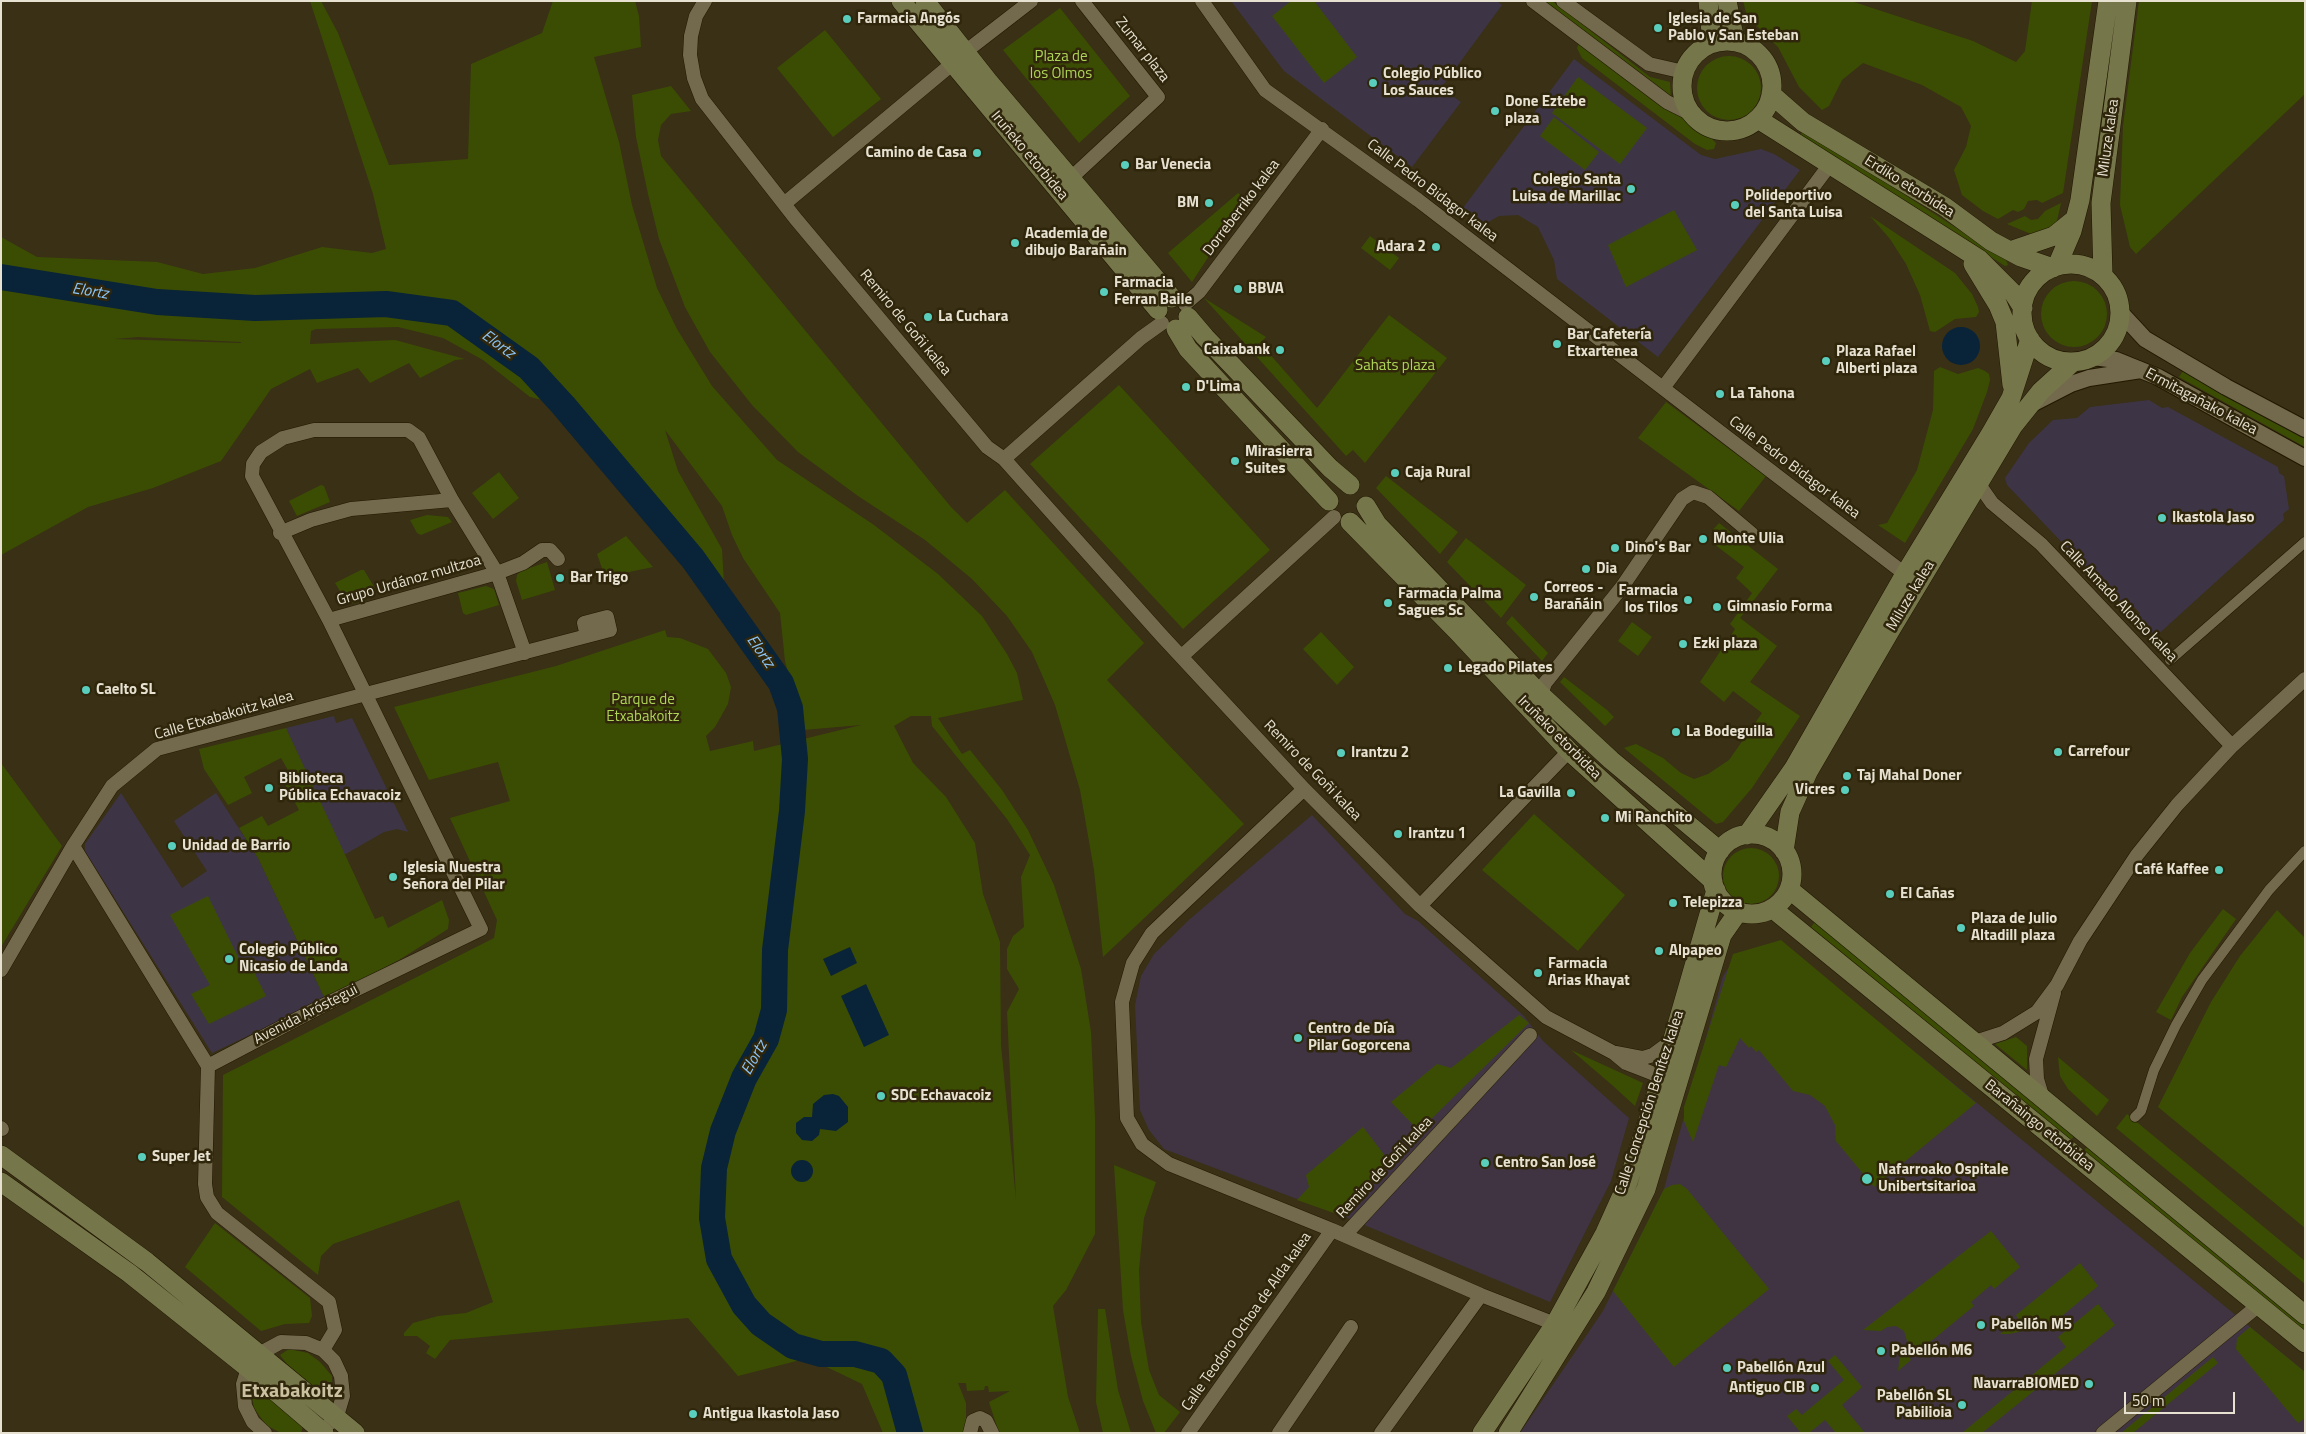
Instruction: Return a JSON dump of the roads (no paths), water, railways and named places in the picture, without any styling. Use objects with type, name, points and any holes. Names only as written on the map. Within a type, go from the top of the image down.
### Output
[{"type":"main road","name":"Iruñeko etorbidea","points":[[901,1],[959,58],[1071,178],[1173,313],[1188,349],[1338,513],[1456,630],[1569,751],[1714,886]]},
{"type":"main road","name":"Iruñeko etorbidea","points":[[925,1],[959,58],[1173,313],[1204,337],[1330,468],[1350,485]]},
{"type":"main road","points":[[1708,1],[1712,43]]},
{"type":"main road","points":[[1727,1],[1735,41]]},
{"type":"main road","name":"Miluze kalea","points":[[2055,267],[2076,218],[2082,191],[2108,1]]},
{"type":"main road","name":"Miluze kalea","points":[[2103,276],[2101,203],[2127,1]]},
{"type":"main road","points":[[1735,41],[1748,46],[1760,54],[1768,66],[1772,80],[1771,94],[1766,108],[1758,119],[1739,129],[1717,130],[1704,124],[1693,115],[1684,94],[1684,72],[1690,60],[1700,50],[1712,43],[1735,41]]},
{"type":"main road","name":"Erdiko etorbidea","points":[[1771,94],[1803,122],[1945,207],[1991,241],[2010,251],[2055,267]]},
{"type":"main road","name":"Erdiko etorbidea","points":[[1758,119],[1831,163],[1979,259],[2014,294],[2023,308]]},
{"type":"main road","points":[[2010,251],[2054,236],[2076,218]]},
{"type":"main road","points":[[1960,247],[1984,281],[2005,322],[2012,393]]},
{"type":"main road","points":[[2079,265],[2092,269],[2103,276],[2113,288],[2120,312],[2116,334],[2106,348],[2093,357],[2073,362],[2048,356],[2030,339],[2024,324],[2023,308],[2026,295],[2032,284],[2042,274],[2055,267],[2079,265]]},
{"type":"main road","name":"Miluze kalea","points":[[1747,835],[1794,768],[1905,574],[1991,433],[2012,393],[2030,339]]},
{"type":"main road","name":"Miluze kalea","points":[[1784,851],[1790,812],[1808,772],[1978,483],[2014,426],[2041,390],[2073,362]]},
{"type":"main road","points":[[1350,485],[1361,491],[1366,506],[1361,517],[1338,513],[1334,490],[1350,485]]},
{"type":"main road","name":"Iruñeko etorbidea","points":[[1366,506],[1377,524],[1541,695],[1611,760],[1720,851]]},
{"type":"main road","points":[[1747,835],[1768,838],[1784,851],[1790,862],[1792,876],[1789,889],[1783,900],[1773,908],[1762,913],[1750,914],[1738,912],[1725,903],[1714,886],[1712,871],[1720,851],[1732,840],[1747,835]]},
{"type":"main road","name":"Calle Concepción Benítez kalea","points":[[1482,1433],[1555,1324],[1605,1234],[1628,1182],[1662,1077],[1714,886]]},
{"type":"main road","name":"Barañaingo etorbidea","points":[[1789,889],[2305,1315]]},
{"type":"main road","name":"Barañaingo etorbidea","points":[[1773,908],[2305,1343]]},
{"type":"main road","name":"Calle Concepción Benítez kalea","points":[[1508,1433],[1589,1304],[1646,1189],[1722,935],[1738,912]]},
{"type":"main road","points":[[1,1155],[147,1262],[254,1361],[323,1432]]},
{"type":"main road","points":[[1,1182],[254,1361],[337,1416],[355,1433]]},
{"type":"street","name":"Remiro de Goñi kalea","points":[[705,1],[696,16],[691,36],[690,55],[694,78],[702,99],[784,204],[987,447],[1004,459],[1304,789],[1420,906],[1546,1017],[1614,1053],[1626,1063],[1662,1077]]},
{"type":"street","points":[[784,204],[959,58],[1031,1]]},
{"type":"street","name":"Zumar plaza","points":[[1071,178],[1158,97],[1082,1]]},
{"type":"street","name":"Calle Pedro Bidagor kalea","points":[[1202,1],[1265,90],[1322,129],[1905,574]]},
{"type":"street","points":[[1533,1],[1667,102],[1693,115]]},
{"type":"street","points":[[1563,1],[1649,64],[1684,72]]},
{"type":"street","name":"Dorreberriko kalea","points":[[1173,313],[1199,292],[1322,129]]},
{"type":"street","points":[[1663,388],[1831,163]]},
{"type":"street","name":"Ermitagañako kalea","points":[[2120,312],[2145,339],[2226,387],[2305,429]]},
{"type":"street","points":[[1004,459],[1141,338],[1173,313]]},
{"type":"street","name":"Ermitagañako kalea","points":[[2093,357],[2116,360],[2141,370],[2206,402],[2305,458]]},
{"type":"street","points":[[2030,406],[2080,381],[2141,370]]},
{"type":"street","name":"Grupo Urdánoz multzoa","points":[[366,694],[329,620],[280,533],[252,476],[253,464],[261,452],[282,438],[314,430],[408,430],[419,438],[452,500],[497,573],[525,653]]},
{"type":"street","name":"Calle Amado Alonso kalea","points":[[1978,483],[1992,503],[2041,544],[2232,746]]},
{"type":"street","points":[[1541,695],[1545,683],[1622,587],[1682,499],[1694,492],[1708,497],[1752,534]]},
{"type":"street","points":[[280,533],[311,520],[351,509],[452,500]]},
{"type":"street","points":[[1182,656],[1338,513]]},
{"type":"street","points":[[2170,660],[2305,542]]},
{"type":"street","name":"Grupo Urdánoz multzoa","points":[[329,620],[497,573],[523,563],[542,550],[550,550],[558,559]]},
{"type":"street","points":[[366,694],[587,636]]},
{"type":"street","points":[[1975,1042],[2003,1032],[2037,1012],[2056,985],[2080,941],[2137,855],[2177,805],[2232,746],[2305,679]]},
{"type":"street","name":"Calle Etxabakoitz kalea","points":[[1,970],[73,846],[112,786],[157,749],[366,694]]},
{"type":"street","name":"Avenida Aróstegui","points":[[208,1066],[322,1006],[481,929],[366,694]]},
{"type":"street","points":[[1420,906],[1569,751]]},
{"type":"street","name":"Calle Teodoro Ochoa de Alda kalea","points":[[1304,789],[1152,933],[1132,963],[1122,1002],[1127,1118],[1142,1144],[1169,1164],[1346,1235],[1481,1295],[1555,1324]]},
{"type":"street","points":[[73,846],[208,1066],[205,1184],[207,1197],[217,1213],[329,1302],[335,1330],[323,1350]]},
{"type":"street","points":[[2135,1117],[2141,1111],[2154,1070],[2176,1025],[2202,980],[2269,890],[2305,851]]},
{"type":"street","points":[[2043,1100],[2037,1079],[2036,1059],[2056,985]]},
{"type":"street","name":"Remiro de Goñi kalea","points":[[1346,1235],[1530,1035]]},
{"type":"street","name":"Remiro de Goñi kalea","points":[[1614,1053],[1643,1058],[1653,1056],[1672,1041]]},
{"type":"street","name":"Calle Teodoro Ochoa de Alda kalea","points":[[1188,1433],[1332,1230]]},
{"type":"street","points":[[1381,1433],[1481,1295]]},
{"type":"street","points":[[1555,1324],[1562,1326],[1570,1322],[1589,1304]]},
{"type":"street","points":[[2103,1433],[2259,1306]]},
{"type":"street","points":[[1555,1324],[1562,1336],[1554,1352],[1556,1358]]},
{"type":"street","points":[[1279,1433],[1351,1327]]},
{"type":"street","points":[[265,1433],[253,1422],[245,1406],[243,1384],[254,1361],[281,1342],[306,1342],[323,1350],[334,1361],[341,1376],[343,1396],[337,1416],[323,1432]]},
{"type":"street","points":[[970,1433],[973,1421],[980,1418],[986,1421],[992,1433]]},
{"type":"water","points":[[1961,327],[1968,328],[1974,333],[1979,339],[1979,353],[1974,359],[1968,364],[1961,365],[1954,364],[1948,359],[1943,353],[1942,346],[1943,339],[1948,333],[1954,328]]},
{"type":"water","points":[[850,947],[857,963],[831,976],[823,959]]},
{"type":"water","points":[[866,984],[889,1035],[864,1047],[841,996]]},
{"type":"water","points":[[833,1094],[839,1096],[848,1107],[848,1122],[836,1131],[820,1129],[819,1135],[812,1141],[802,1140],[796,1133],[796,1123],[804,1117],[812,1117],[813,1104],[824,1095]]},
{"type":"water","points":[[802,1160],[810,1163],[813,1171],[810,1179],[802,1182],[794,1179],[791,1171],[794,1163]]},
{"type":"waterway","name":"Elortz","points":[[1,277],[157,302],[255,308],[386,304],[452,313],[529,368],[563,405],[693,559],[781,683],[790,708],[795,759],[792,811],[775,950],[774,1010],[766,1039],[744,1078],[723,1131],[714,1168],[712,1218],[719,1259],[744,1305],[761,1324],[793,1346],[821,1354],[855,1354],[881,1361],[894,1375],[910,1433]]},
{"type":"place","name":"Farmacia Angós","points":[[847,19]]},
{"type":"place","name":"Iglesia de San Pablo y San Esteban","points":[[1658,28]]},
{"type":"place","name":"Colegio Público Los Sauces","points":[[1373,83]]},
{"type":"place","name":"Done Eztebe plaza","points":[[1495,111]]},
{"type":"place","name":"Camino de Casa","points":[[977,153]]},
{"type":"place","name":"Bar Venecia","points":[[1125,165]]},
{"type":"place","name":"Colegio Santa Luisa de Marillac","points":[[1631,189]]},
{"type":"place","name":"BM","points":[[1209,203]]},
{"type":"place","name":"Polideportivo del Santa Luisa","points":[[1735,205]]},
{"type":"place","name":"Academia de dibujo Barañain","points":[[1015,243]]},
{"type":"place","name":"Adara 2","points":[[1436,247]]},
{"type":"place","name":"BBVA","points":[[1238,289]]},
{"type":"place","name":"Farmacia Ferran Baile","points":[[1104,292]]},
{"type":"place","name":"La Cuchara","points":[[928,317]]},
{"type":"place","name":"Bar Cafetería Etxartenea","points":[[1557,344]]},
{"type":"place","name":"Caixabank","points":[[1280,350]]},
{"type":"place","name":"Plaza Rafael Alberti plaza","points":[[1826,361]]},
{"type":"place","name":"D'Lima","points":[[1186,387]]},
{"type":"place","name":"La Tahona","points":[[1720,394]]},
{"type":"place","name":"Mirasierra Suites","points":[[1235,461]]},
{"type":"place","name":"Caja Rural","points":[[1395,473]]},
{"type":"place","name":"Ikastola Jaso","points":[[2162,518]]},
{"type":"place","name":"Monte Ulia","points":[[1703,539]]},
{"type":"place","name":"Dino's Bar","points":[[1615,548]]},
{"type":"place","name":"Dia","points":[[1586,569]]},
{"type":"place","name":"Bar Trigo","points":[[560,578]]},
{"type":"place","name":"Correos - Barañáin","points":[[1534,597]]},
{"type":"place","name":"Farmacia los Tilos","points":[[1688,600]]},
{"type":"place","name":"Farmacia Palma Sagues Sc","points":[[1388,603]]},
{"type":"place","name":"Gimnasio Forma","points":[[1717,607]]},
{"type":"place","name":"Ezki plaza","points":[[1683,644]]},
{"type":"place","name":"Legado Pilates","points":[[1448,668]]},
{"type":"place","name":"Caelto SL","points":[[86,690]]},
{"type":"place","name":"La Bodeguilla","points":[[1676,732]]},
{"type":"place","name":"Carrefour","points":[[2058,752]]},
{"type":"place","name":"Irantzu 2","points":[[1341,753]]},
{"type":"place","name":"Taj Mahal Doner","points":[[1847,776]]},
{"type":"place","name":"Biblioteca Pública Echavacoiz","points":[[269,788]]},
{"type":"place","name":"Vicres","points":[[1845,790]]},
{"type":"place","name":"La Gavilla","points":[[1571,793]]},
{"type":"place","name":"Mi Ranchito","points":[[1605,818]]},
{"type":"place","name":"Irantzu 1","points":[[1398,834]]},
{"type":"place","name":"Unidad de Barrio","points":[[172,846]]},
{"type":"place","name":"Café Kaffee","points":[[2219,870]]},
{"type":"place","name":"Iglesia Nuestra Señora del Pilar","points":[[393,877]]},
{"type":"place","name":"El Cañas","points":[[1890,894]]},
{"type":"place","name":"Telepizza","points":[[1673,903]]},
{"type":"place","name":"Plaza de Julio Altadill plaza","points":[[1961,928]]},
{"type":"place","name":"Alpapeo","points":[[1659,951]]},
{"type":"place","name":"Colegio Público Nicasio de Landa","points":[[229,959]]},
{"type":"place","name":"Farmacia Arias Khayat","points":[[1538,973]]},
{"type":"place","name":"Centro de Día Pilar Gogorcena","points":[[1298,1038]]},
{"type":"place","name":"SDC Echavacoiz","points":[[881,1096]]},
{"type":"place","name":"Super Jet","points":[[142,1157]]},
{"type":"place","name":"Centro San José","points":[[1485,1163]]},
{"type":"place","name":"Nafarroako Ospitale Unibertsitarioa","points":[[1867,1179]]},
{"type":"place","name":"Pabellón M5","points":[[1981,1325]]},
{"type":"place","name":"Pabellón M6","points":[[1881,1351]]},
{"type":"place","name":"Pabellón Azul","points":[[1727,1368]]},
{"type":"place","name":"NavarraBIOMED","points":[[2089,1384]]},
{"type":"place","name":"Antiguo CIB","points":[[1815,1388]]},
{"type":"place","name":"Pabellón SL Pabilioia","points":[[1962,1405]]},
{"type":"place","name":"Antigua Ikastola Jaso","points":[[693,1414]]},
{"type":"district","name":"Etxabakoitz","points":[[292,1392]]},
{"type":"park label","name":"Plaza de los Olmos","points":[[1061,66]]},
{"type":"park label","name":"Sahats plaza","points":[[1395,366]]},
{"type":"park label","name":"Parque de Etxabakoitz","points":[[643,708]]}]
